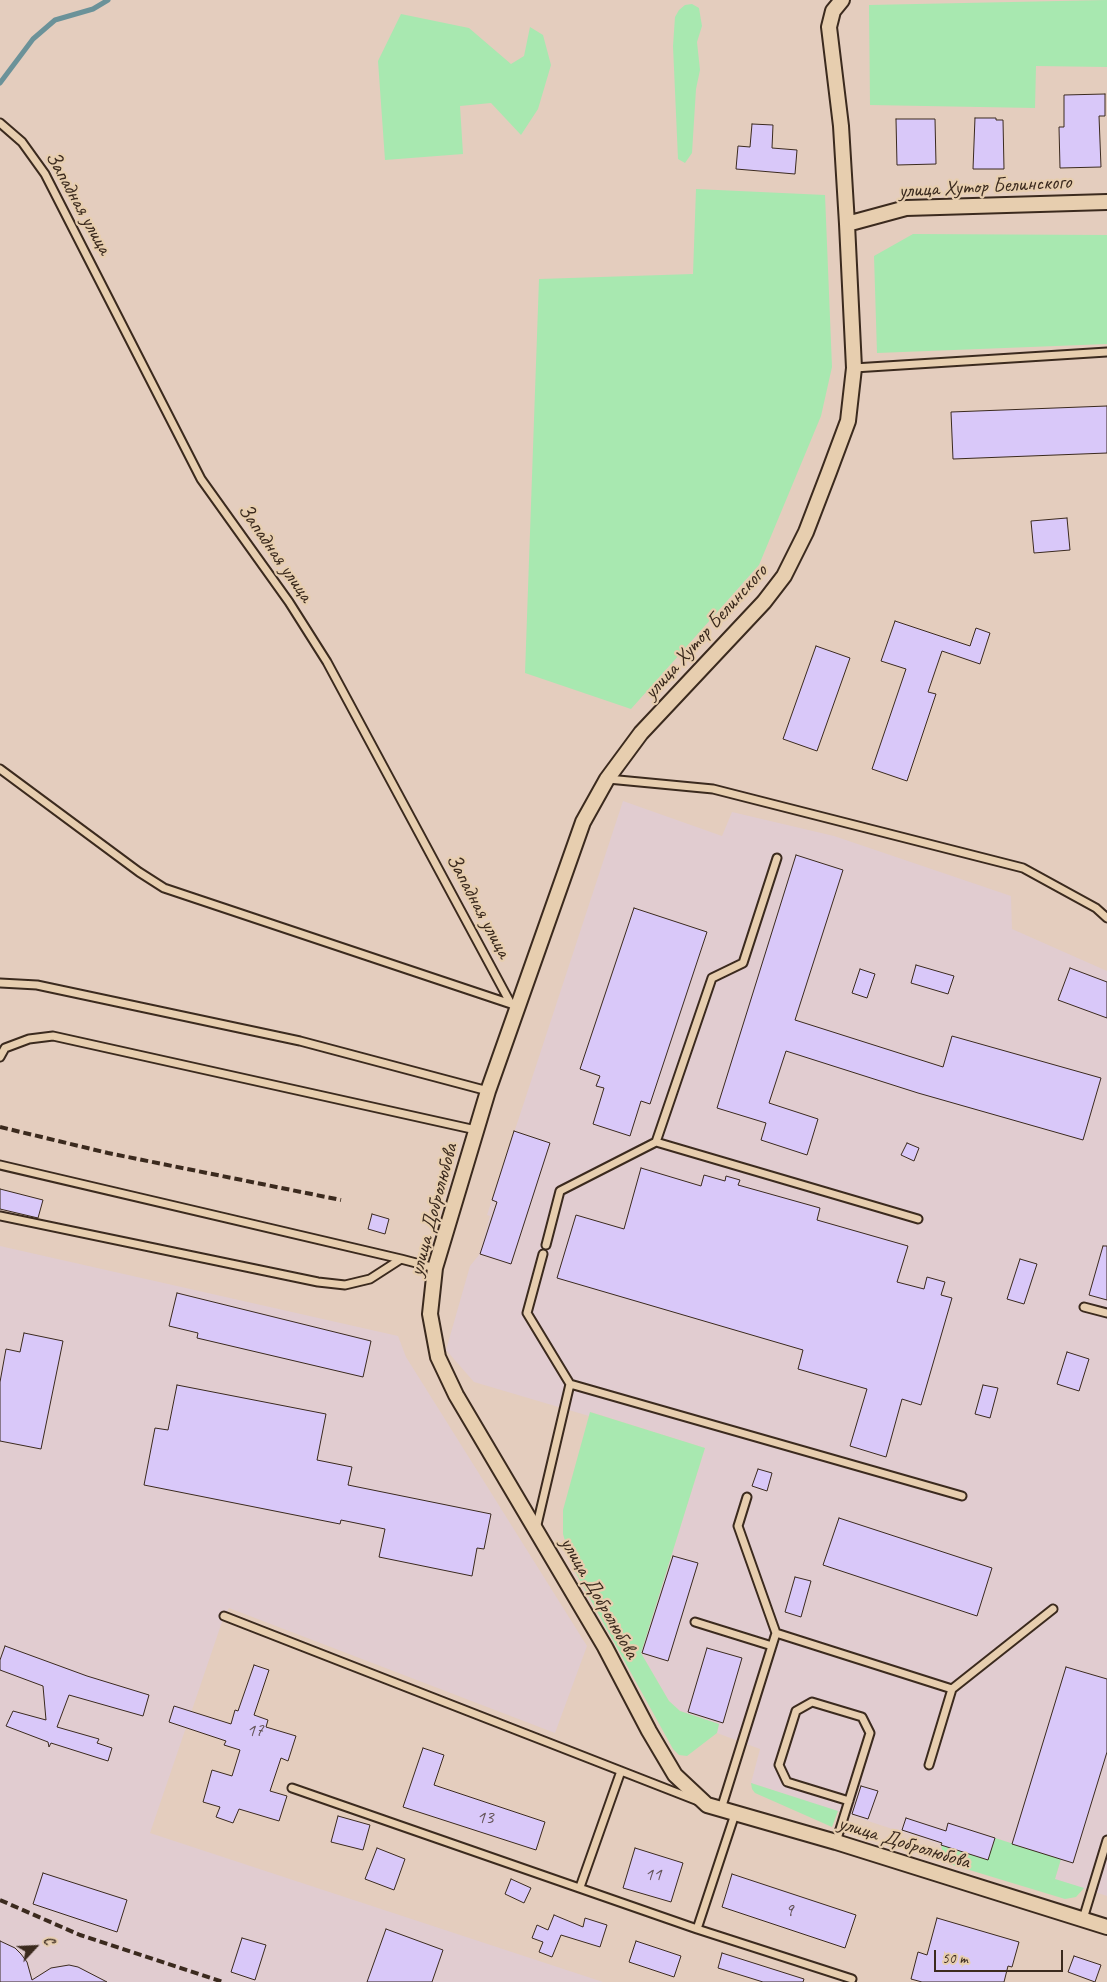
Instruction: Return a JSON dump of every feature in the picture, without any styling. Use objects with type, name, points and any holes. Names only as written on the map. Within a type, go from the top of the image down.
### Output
[{"type":"street","points":[[842,0],[833,11],[829,27],[840,126],[847,224]]},
{"type":"street","name":"улица Хутор Белинского","points":[[515,1005],[583,822],[607,779],[641,733],[764,602],[784,576],[806,532],[848,420],[854,368],[847,224],[906,208],[1107,202]]},
{"type":"street","name":"улица Добролюбова","points":[[515,1005],[435,1268],[430,1314],[438,1357],[456,1395],[605,1647],[649,1731],[676,1775],[714,1807],[836,1842],[1107,1927]]},
{"type":"lane","name":"Западная улица","points":[[0,123],[22,142],[45,174],[201,479],[289,602],[327,662],[515,1005]]},
{"type":"lane","points":[[854,368],[1107,352]]},
{"type":"lane","points":[[0,769],[139,872],[164,888],[515,1005]]},
{"type":"lane","points":[[607,779],[712,789],[1023,868],[1096,908],[1107,918]]},
{"type":"lane","points":[[656,1142],[712,978],[743,963],[777,858]]},
{"type":"lane","points":[[0,983],[38,986],[300,1041],[488,1091]]},
{"type":"lane","points":[[0,1057],[4,1048],[29,1038],[53,1036],[476,1130]]},
{"type":"lane","points":[[546,1245],[560,1191],[656,1142],[918,1219]]},
{"type":"lane","points":[[0,1165],[401,1258],[435,1268]]},
{"type":"lane","points":[[0,1216],[318,1282],[345,1285],[370,1279],[401,1258]]},
{"type":"lane","points":[[543,1254],[527,1313],[570,1384],[962,1496]]},
{"type":"lane","points":[[1084,1307],[1107,1314]]},
{"type":"lane","points":[[536,1529],[570,1384]]},
{"type":"lane","points":[[224,1616],[714,1807],[776,1633],[738,1526],[747,1497]]},
{"type":"lane","points":[[929,1765],[952,1689],[1053,1609]]},
{"type":"lane","points":[[696,1622],[772,1646]]},
{"type":"lane","points":[[776,1633],[952,1689]]},
{"type":"lane","points":[[836,1842],[849,1801],[870,1733],[862,1717],[812,1702],[796,1711],[779,1765],[787,1782],[849,1801]]},
{"type":"lane","points":[[580,1887],[621,1771]]},
{"type":"lane","points":[[292,1788],[697,1929],[852,1980]]},
{"type":"lane","points":[[697,1929],[734,1814]]},
{"type":"lane","points":[[1083,1919],[1107,1840]]},
{"type":"shaded area","points":[[623,801],[722,836],[732,812],[834,836],[1011,896],[1012,929],[1107,971],[1107,1896],[1055,1879],[1061,1859],[995,1838],[988,1860],[751,1783],[760,1749],[717,1733],[719,1724],[680,1711],[669,1701],[641,1653],[705,1448],[591,1412],[589,1416],[474,1382],[446,1350],[470,1266],[479,1255],[490,1216],[487,1215]]},
{"type":"shaded area","points":[[0,1246],[398,1336],[406,1357],[587,1646],[555,1733],[229,1608],[224,1616],[150,1833],[603,1982],[0,1982]]},
{"type":"green space","points":[[1107,0],[1107,67],[1036,66],[1035,108],[870,105],[869,5]]},
{"type":"green space","points":[[692,4],[699,8],[702,26],[697,42],[700,70],[696,89],[692,153],[685,163],[678,159],[673,46],[675,17],[685,5]]},
{"type":"green space","points":[[401,14],[469,28],[511,64],[524,56],[530,27],[543,35],[551,65],[538,109],[521,135],[491,103],[460,106],[463,154],[385,160],[378,61]]},
{"type":"green space","points":[[696,189],[825,195],[832,367],[821,416],[759,565],[631,709],[525,673],[539,279],[693,274]]},
{"type":"green space","points":[[913,234],[1107,235],[1107,344],[877,353],[874,256]]},
{"type":"green space","points":[[590,1412],[705,1448],[641,1653],[669,1701],[680,1711],[719,1724],[717,1733],[687,1756],[679,1755],[673,1749],[572,1566],[563,1534],[563,1510]]},
{"type":"green space","points":[[751,1783],[838,1811],[832,1827],[755,1793]]},
{"type":"green space","points":[[995,1838],[1061,1859],[1055,1879],[1084,1888],[1076,1897],[1065,1899],[953,1865],[943,1856],[941,1844],[987,1860]]},
{"type":"building","points":[[1105,94],[1105,116],[1099,116],[1101,167],[1060,168],[1059,127],[1064,127],[1064,95]]},
{"type":"building","points":[[975,118],[1003,120],[1004,169],[973,169]]},
{"type":"building","points":[[896,119],[935,119],[936,164],[897,165]]},
{"type":"building","points":[[752,124],[773,125],[772,148],[797,150],[795,174],[736,169],[738,146],[750,147]]},
{"type":"building","points":[[1107,406],[1107,453],[953,459],[951,412]]},
{"type":"building","points":[[1067,518],[1070,550],[1034,553],[1031,521]]},
{"type":"building","points":[[895,621],[970,646],[976,628],[990,633],[980,664],[942,651],[928,692],[936,694],[907,781],[872,769],[906,669],[881,661]]},
{"type":"building","points":[[816,646],[850,658],[817,751],[783,739]]},
{"type":"building","points":[[796,855],[843,870],[795,1020],[943,1067],[952,1036],[1101,1078],[1083,1140],[918,1093],[786,1051],[769,1103],[818,1119],[807,1155],[761,1140],[766,1123],[717,1108]]},
{"type":"building","points":[[634,908],[707,932],[650,1104],[641,1101],[630,1136],[593,1124],[604,1088],[596,1086],[600,1076],[580,1069]]},
{"type":"building","points":[[916,965],[954,976],[948,994],[911,983]]},
{"type":"building","points":[[1070,968],[1107,982],[1107,1018],[1058,1000]]},
{"type":"building","points":[[860,969],[875,974],[867,998],[852,993]]},
{"type":"building","points":[[514,1131],[550,1143],[511,1264],[480,1254],[497,1202],[492,1200]]},
{"type":"building","points":[[907,1143],[919,1148],[914,1161],[901,1155]]},
{"type":"building","points":[[641,1168],[701,1186],[704,1175],[725,1181],[726,1176],[740,1180],[738,1185],[820,1208],[817,1220],[908,1246],[897,1282],[924,1289],[927,1277],[945,1282],[941,1295],[952,1298],[921,1405],[902,1399],[886,1457],[850,1446],[867,1389],[798,1369],[803,1350],[557,1278],[576,1215],[624,1229]]},
{"type":"building","points":[[0,1189],[43,1200],[38,1218],[0,1209]]},
{"type":"building","points":[[372,1214],[389,1219],[385,1234],[368,1229]]},
{"type":"building","points":[[1103,1246],[1107,1246],[1107,1300],[1089,1295]]},
{"type":"building","points":[[1020,1259],[1037,1264],[1024,1304],[1007,1299]]},
{"type":"building","points":[[177,1293],[371,1341],[363,1377],[197,1338],[198,1333],[169,1326]]},
{"type":"building","points":[[24,1333],[63,1341],[41,1449],[0,1441],[0,1382],[6,1349],[20,1352]]},
{"type":"building","points":[[1067,1352],[1089,1359],[1079,1391],[1057,1384]]},
{"type":"building","points":[[177,1385],[326,1414],[317,1460],[352,1467],[348,1485],[491,1514],[484,1549],[477,1548],[472,1576],[379,1557],[385,1529],[341,1520],[340,1524],[144,1485],[155,1428],[168,1430]]},
{"type":"building","points":[[983,1385],[998,1388],[990,1418],[975,1414]]},
{"type":"building","points":[[758,1469],[772,1473],[767,1491],[752,1486]]},
{"type":"building","points":[[839,1518],[992,1568],[977,1616],[823,1565]]},
{"type":"building","points":[[673,1556],[698,1563],[668,1661],[642,1653]]},
{"type":"building","points":[[795,1577],[811,1581],[801,1617],[785,1612]]},
{"type":"building","points":[[5,1646],[87,1676],[149,1695],[143,1716],[69,1695],[57,1727],[99,1739],[97,1743],[112,1748],[108,1761],[51,1743],[49,1747],[48,1742],[6,1726],[13,1711],[46,1720],[43,1686],[0,1670],[0,1660]]},
{"type":"building","points":[[707,1648],[742,1658],[723,1723],[688,1712]]},
{"type":"building","points":[[254,1665],[269,1670],[254,1715],[268,1720],[266,1727],[296,1736],[288,1761],[281,1758],[270,1791],[287,1796],[279,1821],[239,1809],[233,1823],[216,1817],[220,1807],[203,1802],[212,1770],[232,1776],[240,1750],[224,1745],[226,1741],[169,1722],[174,1706],[231,1724],[235,1710],[238,1711]]},
{"type":"building","points":[[1066,1667],[1107,1679],[1107,1752],[1073,1863],[1012,1844]]},
{"type":"building","points":[[423,1748],[444,1755],[434,1785],[545,1822],[536,1850],[403,1807]]},
{"type":"building","points":[[861,1786],[878,1791],[868,1819],[852,1814]]},
{"type":"building","points":[[338,1816],[370,1825],[363,1850],[331,1842]]},
{"type":"building","points":[[906,1818],[946,1831],[948,1823],[995,1838],[988,1860],[902,1830]]},
{"type":"building","points":[[377,1848],[405,1859],[394,1890],[365,1879]]},
{"type":"building","points":[[635,1848],[683,1863],[671,1902],[623,1888]]},
{"type":"building","points":[[43,1873],[127,1900],[117,1932],[33,1904]]},
{"type":"building","points":[[732,1874],[856,1915],[845,1948],[722,1907]]},
{"type":"building","points":[[511,1879],[531,1888],[524,1903],[505,1894]]},
{"type":"building","points":[[554,1915],[583,1927],[585,1918],[607,1925],[600,1947],[561,1935],[552,1957],[539,1952],[543,1942],[532,1938],[537,1925],[548,1930]]},
{"type":"building","points":[[937,1918],[1019,1942],[1012,1967],[1008,1966],[1004,1982],[922,1982],[911,1979],[918,1952],[927,1955]]},
{"type":"building","points":[[386,1929],[443,1950],[432,1982],[367,1982]]},
{"type":"building","points":[[242,1938],[266,1945],[255,1980],[231,1972]]},
{"type":"building","points":[[0,1941],[15,1948],[21,1954],[27,1962],[32,1980],[51,1968],[69,1965],[78,1967],[107,1982],[0,1982]]},
{"type":"building","points":[[636,1941],[681,1956],[674,1977],[629,1962]]},
{"type":"building","points":[[722,1953],[804,1979],[803,1982],[763,1982],[718,1968]]},
{"type":"building","points":[[1074,1956],[1101,1965],[1095,1982],[1068,1972]]},
{"type":"waterway","points":[[0,83],[33,39],[55,20],[93,9],[108,0]]},
{"type":"railway","points":[[0,1127],[108,1153],[341,1200]]},
{"type":"railway","points":[[0,1900],[80,1935],[223,1982]]}]
